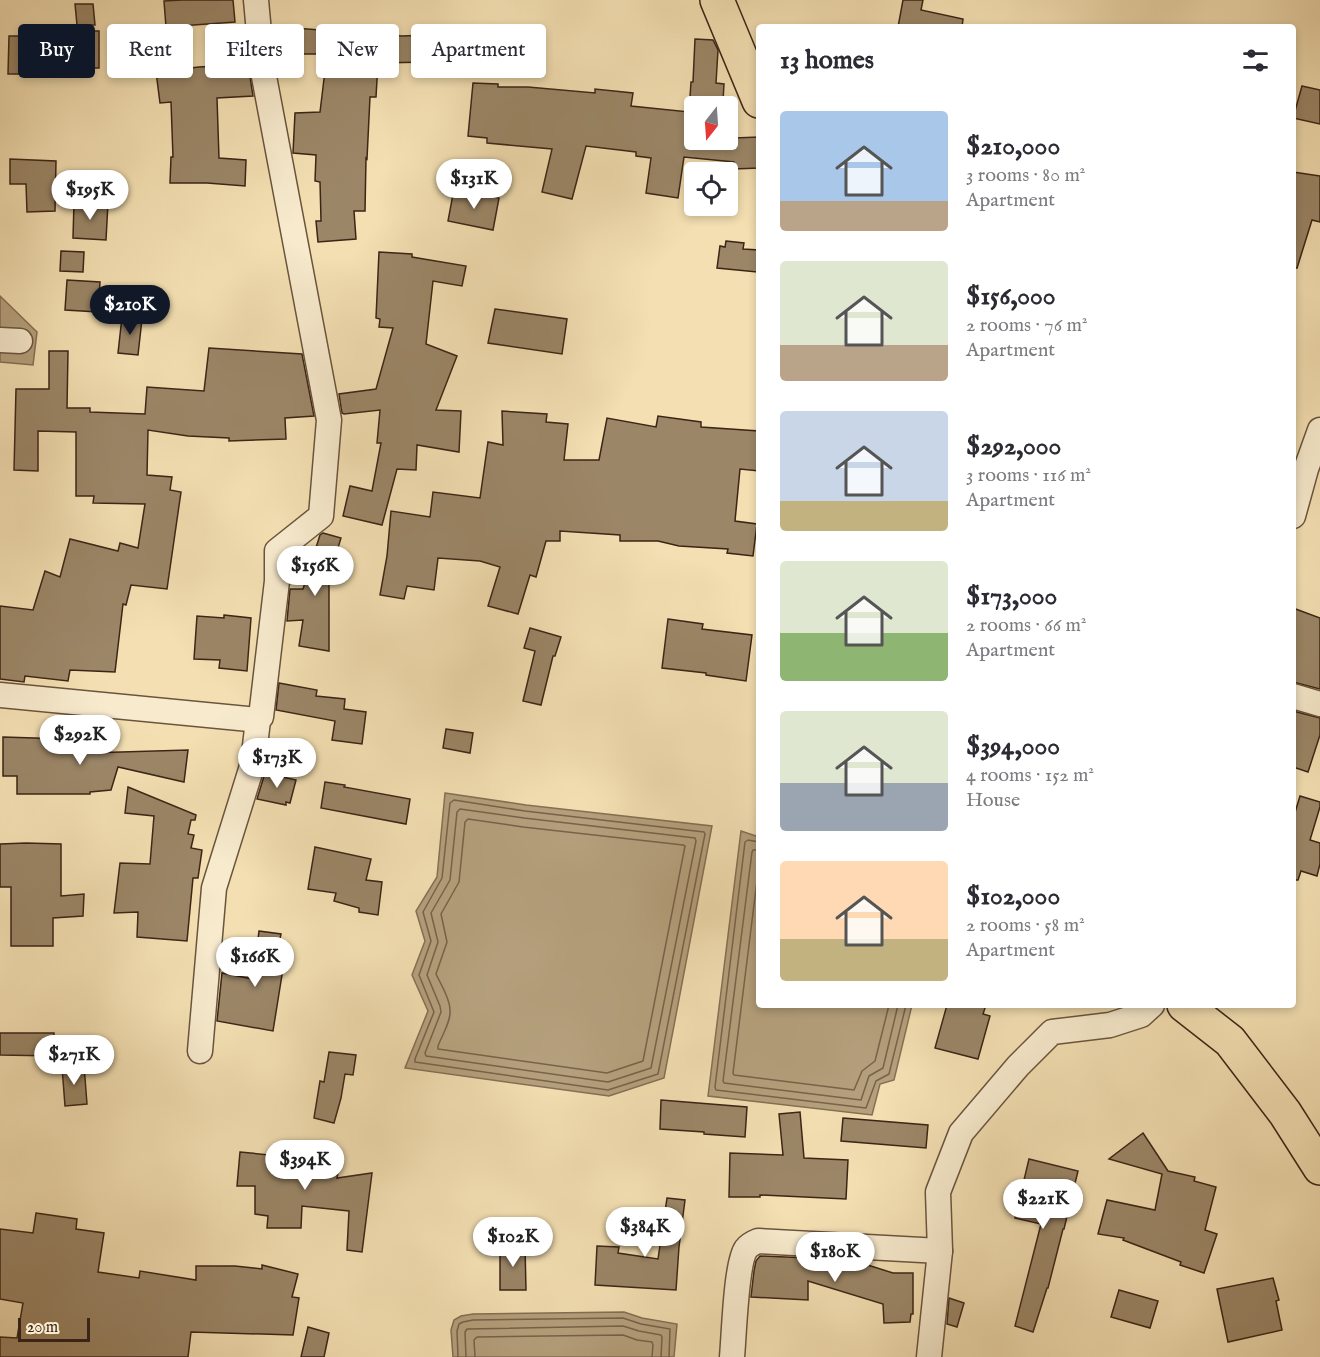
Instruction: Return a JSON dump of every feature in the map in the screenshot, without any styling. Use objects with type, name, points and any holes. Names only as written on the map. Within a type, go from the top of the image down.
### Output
[{"type":"main road","points":[[717,0],[756,94]]},
{"type":"main road","points":[[1188,1008],[1230,1041],[1285,1113],[1320,1168]]},
{"type":"street","points":[[200,1051],[214,888],[253,763],[258,720],[261,717],[277,581],[277,551],[321,516],[329,420],[262,66],[256,0]]},
{"type":"street","points":[[1296,505],[1320,430]]},
{"type":"street","points":[[0,694],[258,720]]},
{"type":"street","points":[[1296,697],[1320,704]]},
{"type":"street","points":[[929,1357],[940,1251],[938,1192],[961,1133],[1018,1066],[1052,1032],[1110,1025],[1141,1015],[1149,1008]]},
{"type":"street","points":[[732,1357],[740,1265],[745,1250],[752,1243],[758,1241],[940,1251]]},
{"type":"water","points":[[0,296],[37,332],[33,365],[0,362]]},
{"type":"water","points":[[445,793],[526,805],[712,826],[664,1078],[609,1096],[405,1068],[428,1011],[412,975],[425,941],[416,911],[437,877]]},
{"type":"water","points":[[741,831],[756,836],[756,1008],[911,1008],[894,1080],[880,1084],[872,1115],[708,1096]]},
{"type":"water","points":[[624,1312],[642,1318],[677,1324],[674,1357],[453,1357],[451,1330],[454,1320],[461,1316]]},
{"type":"building","points":[[233,0],[235,22],[193,25],[166,24],[164,1]]},
{"type":"building","points":[[903,0],[923,0],[921,10],[963,19],[962,24],[899,24]]},
{"type":"building","points":[[75,4],[93,4],[95,24],[77,24]]},
{"type":"building","points":[[304,29],[316,30],[316,54],[304,54]]},
{"type":"building","points":[[95,31],[99,31],[99,68],[95,68]]},
{"type":"building","points":[[9,36],[18,36],[18,74],[8,74]]},
{"type":"building","points":[[399,36],[411,36],[411,62],[399,63]]},
{"type":"building","points":[[695,39],[713,40],[718,50],[716,83],[724,84],[723,96],[690,96]]},
{"type":"building","points":[[205,67],[205,78],[250,78],[253,96],[217,98],[219,158],[246,160],[245,186],[170,183],[171,157],[173,157],[171,102],[160,103],[157,78],[193,78],[193,68]]},
{"type":"building","points":[[324,78],[377,78],[376,97],[370,97],[365,211],[354,211],[356,239],[318,242],[316,221],[321,221],[320,182],[315,181],[316,155],[293,153],[295,113],[320,112]]},
{"type":"building","points":[[473,83],[498,84],[498,87],[528,87],[595,93],[595,89],[633,93],[631,106],[684,111],[684,150],[738,150],[738,138],[756,137],[756,168],[738,169],[738,162],[684,157],[678,198],[646,193],[651,158],[636,156],[636,152],[586,146],[572,199],[542,192],[552,149],[487,143],[487,138],[468,136]]},
{"type":"building","points":[[1302,86],[1320,90],[1320,124],[1296,119],[1296,107]]},
{"type":"building","points":[[10,159],[56,161],[55,211],[27,212],[26,184],[10,184]]},
{"type":"building","points":[[1296,172],[1320,176],[1320,222],[1312,220],[1297,268]]},
{"type":"building","points":[[454,189],[499,198],[493,230],[448,221]]},
{"type":"building","points":[[74,202],[108,203],[106,240],[73,238]]},
{"type":"building","points":[[726,241],[744,243],[743,249],[756,250],[756,272],[717,268],[720,246],[725,247]]},
{"type":"building","points":[[61,251],[84,252],[83,272],[60,271]]},
{"type":"building","points":[[379,252],[412,254],[412,257],[466,266],[462,286],[433,281],[426,344],[457,356],[436,410],[461,411],[459,452],[417,445],[416,470],[397,469],[382,525],[343,516],[350,486],[372,491],[381,443],[377,443],[380,410],[344,414],[339,394],[376,389],[393,328],[379,327],[380,319],[376,318]]},
{"type":"building","points":[[67,280],[100,282],[98,312],[65,310]]},
{"type":"building","points":[[495,309],[567,319],[562,354],[488,343]]},
{"type":"building","points":[[122,317],[142,319],[138,355],[118,353]]},
{"type":"building","points":[[209,348],[302,354],[314,416],[285,418],[286,439],[229,441],[229,438],[188,436],[148,430],[147,475],[172,477],[170,490],[181,492],[167,589],[131,585],[126,605],[123,604],[115,672],[70,670],[68,681],[25,676],[24,682],[0,679],[0,606],[33,610],[45,571],[60,577],[70,539],[118,551],[120,543],[138,548],[145,504],[93,503],[94,496],[76,496],[76,432],[38,431],[38,471],[14,470],[16,389],[49,389],[49,351],[68,351],[67,408],[90,408],[90,412],[145,414],[147,387],[204,391]]},
{"type":"building","points":[[502,411],[547,414],[546,422],[568,424],[564,460],[599,460],[607,418],[656,427],[658,416],[701,422],[701,427],[756,431],[756,471],[740,469],[735,521],[756,524],[753,556],[727,553],[728,549],[679,546],[658,541],[620,541],[620,535],[560,531],[560,541],[546,541],[536,577],[530,575],[518,614],[488,606],[500,567],[480,561],[438,558],[434,590],[407,586],[404,599],[380,595],[387,556],[391,511],[430,517],[433,492],[480,498],[488,442],[503,445]]},
{"type":"building","points":[[323,533],[341,538],[329,577],[329,651],[299,646],[303,620],[287,621],[290,589],[303,589],[320,535]]},
{"type":"building","points":[[1296,609],[1320,618],[1320,689],[1296,683]]},
{"type":"building","points":[[224,615],[251,618],[247,671],[219,668],[220,660],[194,659],[197,616],[224,618]]},
{"type":"building","points":[[668,619],[703,624],[702,629],[752,635],[746,681],[662,668]]},
{"type":"building","points":[[530,628],[561,637],[555,656],[553,656],[541,705],[523,701],[535,651],[524,648]]},
{"type":"building","points":[[279,683],[317,690],[316,696],[345,699],[344,709],[366,712],[362,744],[332,740],[335,721],[276,710]]},
{"type":"building","points":[[1296,712],[1320,718],[1320,735],[1308,772],[1296,768]]},
{"type":"building","points":[[446,729],[473,733],[470,753],[443,748]]},
{"type":"building","points":[[3,737],[66,739],[66,743],[87,742],[87,753],[188,750],[184,782],[118,767],[111,790],[90,792],[90,794],[17,794],[17,776],[3,776]]},
{"type":"building","points":[[265,773],[296,780],[290,803],[286,802],[286,805],[257,799]]},
{"type":"building","points":[[325,782],[410,799],[406,824],[321,808]]},
{"type":"building","points":[[128,787],[196,815],[195,820],[191,820],[188,834],[194,835],[191,848],[202,850],[198,878],[193,878],[187,941],[137,937],[138,912],[114,913],[120,863],[150,864],[154,816],[125,813]]},
{"type":"building","points":[[1300,796],[1320,802],[1310,840],[1320,843],[1320,864],[1317,876],[1301,871],[1298,880],[1296,880],[1296,809]]},
{"type":"building","points":[[0,844],[61,844],[61,896],[84,894],[83,916],[53,918],[53,946],[11,946],[11,887],[0,887]]},
{"type":"building","points":[[315,847],[371,859],[366,880],[382,882],[378,915],[359,912],[359,908],[334,901],[336,893],[308,889]]},
{"type":"building","points":[[259,931],[281,934],[278,949],[286,950],[273,1031],[217,1021],[222,973],[253,979]]},
{"type":"building","points":[[946,1008],[985,1008],[983,1014],[990,1016],[978,1059],[935,1048]]},
{"type":"building","points":[[0,1033],[54,1033],[54,1056],[0,1055]]},
{"type":"building","points":[[329,1052],[356,1055],[353,1075],[345,1074],[334,1123],[314,1118],[320,1081],[324,1082]]},
{"type":"building","points":[[84,1065],[87,1104],[65,1106],[62,1067]]},
{"type":"building","points":[[661,1100],[747,1107],[745,1137],[660,1129]]},
{"type":"building","points":[[800,1112],[804,1158],[848,1160],[846,1199],[760,1195],[760,1197],[729,1197],[730,1153],[783,1155],[779,1114]]},
{"type":"building","points":[[843,1118],[928,1125],[926,1148],[841,1141]]},
{"type":"building","points":[[1143,1133],[1168,1171],[1195,1177],[1194,1181],[1216,1187],[1205,1230],[1217,1234],[1204,1273],[1180,1265],[1181,1262],[1123,1240],[1124,1238],[1098,1234],[1107,1200],[1155,1210],[1162,1174],[1109,1159]]},
{"type":"building","points":[[240,1152],[340,1162],[337,1178],[372,1173],[362,1252],[347,1250],[349,1211],[302,1206],[301,1228],[267,1228],[268,1216],[255,1214],[255,1186],[237,1186]]},
{"type":"building","points":[[1029,1159],[1078,1171],[1048,1288],[1033,1332],[1015,1326],[1041,1224],[1015,1218]]},
{"type":"building","points":[[667,1198],[685,1200],[676,1290],[595,1285],[597,1246],[619,1247],[618,1253],[658,1259]]},
{"type":"building","points":[[36,1213],[77,1219],[76,1229],[104,1233],[98,1272],[139,1278],[140,1271],[196,1280],[196,1266],[262,1269],[262,1265],[298,1274],[292,1297],[299,1298],[293,1335],[191,1332],[188,1357],[0,1357],[0,1337],[17,1338],[23,1303],[0,1299],[0,1229],[33,1233]]},
{"type":"building","points":[[500,1246],[525,1246],[526,1290],[500,1290]]},
{"type":"building","points":[[760,1256],[809,1258],[853,1268],[855,1261],[893,1273],[913,1273],[913,1314],[911,1314],[910,1322],[884,1323],[883,1304],[808,1281],[808,1300],[751,1297],[756,1261]]},
{"type":"building","points":[[1273,1278],[1279,1300],[1276,1301],[1282,1330],[1228,1342],[1217,1289]]},
{"type":"building","points":[[1119,1290],[1158,1301],[1150,1328],[1111,1317]]},
{"type":"building","points":[[949,1298],[964,1303],[957,1327],[947,1324]]},
{"type":"building","points":[[308,1327],[329,1333],[324,1357],[301,1357]]}]
